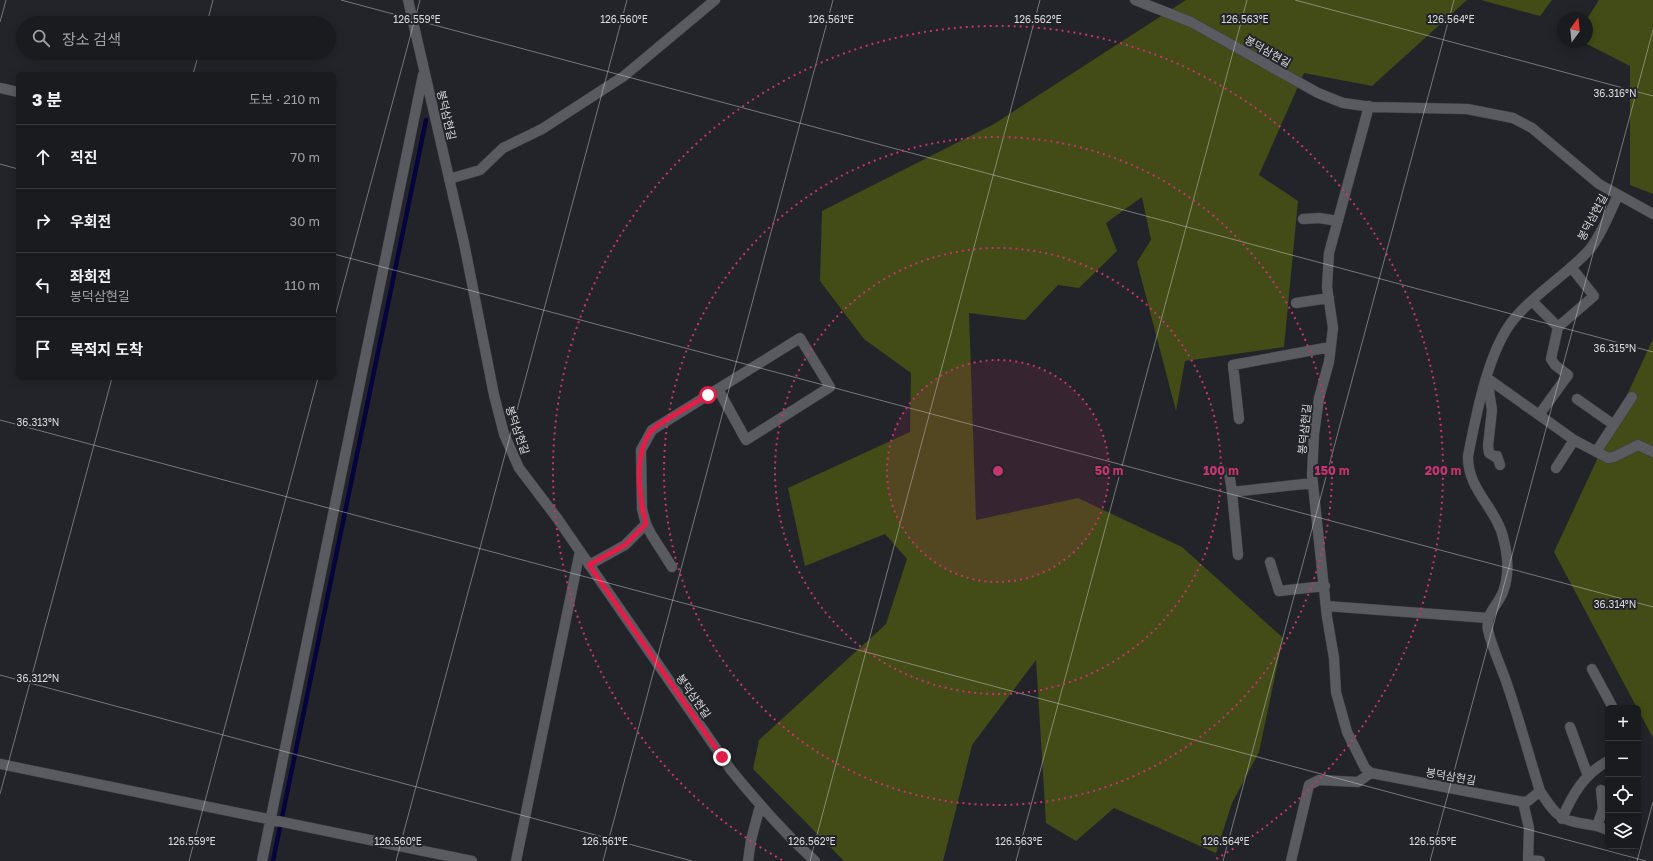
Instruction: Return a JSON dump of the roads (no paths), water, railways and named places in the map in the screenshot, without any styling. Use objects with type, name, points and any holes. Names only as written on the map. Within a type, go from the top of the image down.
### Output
[{"type":"street","name":"봉덕삼현길","points":[[408,0],[449,179],[504,434],[518,468],[580,551],[731,770],[789,837],[814,861]]},
{"type":"street","points":[[449,179],[480,170],[503,148],[542,128],[624,76],[715,0]]},
{"type":"street","name":"봉덕삼현길","points":[[1135,0],[1191,22],[1318,93],[1343,103],[1369,106],[1467,109],[1513,118],[1532,128],[1600,184],[1653,214]]},
{"type":"street","points":[[262,861],[424,71]]},
{"type":"street","points":[[0,88],[16,92]]},
{"type":"street","name":"봉덕삼현길","points":[[1369,106],[1329,253],[1327,286],[1333,328],[1329,362],[1319,398],[1314,434],[1313,483],[1326,606],[1334,658],[1336,692],[1347,732],[1365,768],[1371,773],[1523,802]]},
{"type":"street","name":"봉덕삼현길","points":[[1488,618],[1506,584],[1506,551],[1500,528],[1476,489],[1468,465],[1479,405],[1487,378],[1507,330],[1514,319],[1591,248],[1618,195]]},
{"type":"street","points":[[1302,219],[1319,218],[1338,221]]},
{"type":"street","points":[[1539,415],[1568,375],[1555,365],[1551,359],[1558,327],[1594,296],[1571,267]]},
{"type":"street","points":[[1296,303],[1329,298]]},
{"type":"street","points":[[1532,301],[1558,327]]},
{"type":"street","points":[[672,567],[651,534],[646,524],[642,509],[640,473],[641,450],[652,430],[800,338],[830,387],[746,440],[718,389]]},
{"type":"street","points":[[1239,419],[1233,365],[1330,347]]},
{"type":"street","points":[[1487,378],[1574,440],[1608,458],[1614,457],[1638,445],[1653,452]]},
{"type":"street","points":[[1487,378],[1492,410],[1488,446],[1489,453],[1497,458],[1497,456],[1500,465]]},
{"type":"street","points":[[1596,452],[1632,397]]},
{"type":"street","points":[[1577,399],[1614,425]]},
{"type":"street","points":[[1556,468],[1574,440]]},
{"type":"street","points":[[1229,472],[1238,555]]},
{"type":"street","points":[[1232,492],[1313,483]]},
{"type":"street","points":[[589,565],[625,545],[646,524]]},
{"type":"street","points":[[516,861],[580,551]]},
{"type":"street","points":[[1270,562],[1279,591],[1325,586]]},
{"type":"street","points":[[1326,606],[1488,618],[1488,630],[1508,685],[1540,791],[1554,812],[1562,819],[1605,829]]},
{"type":"street","points":[[1592,670],[1611,705]]},
{"type":"street","points":[[1570,727],[1588,776]]},
{"type":"street","points":[[0,764],[472,861]]},
{"type":"street","points":[[1562,819],[1573,795],[1588,776],[1605,764]]},
{"type":"street","points":[[1290,861],[1309,785],[1319,780],[1358,782],[1371,773]]},
{"type":"street","points":[[1596,826],[1602,809],[1601,790]]},
{"type":"street","points":[[1540,791],[1528,801],[1523,802],[1529,828],[1528,860],[1540,861]]},
{"type":"street","points":[[748,861],[758,803]]},
{"type":"waterway","points":[[273,861],[426,120]]}]
